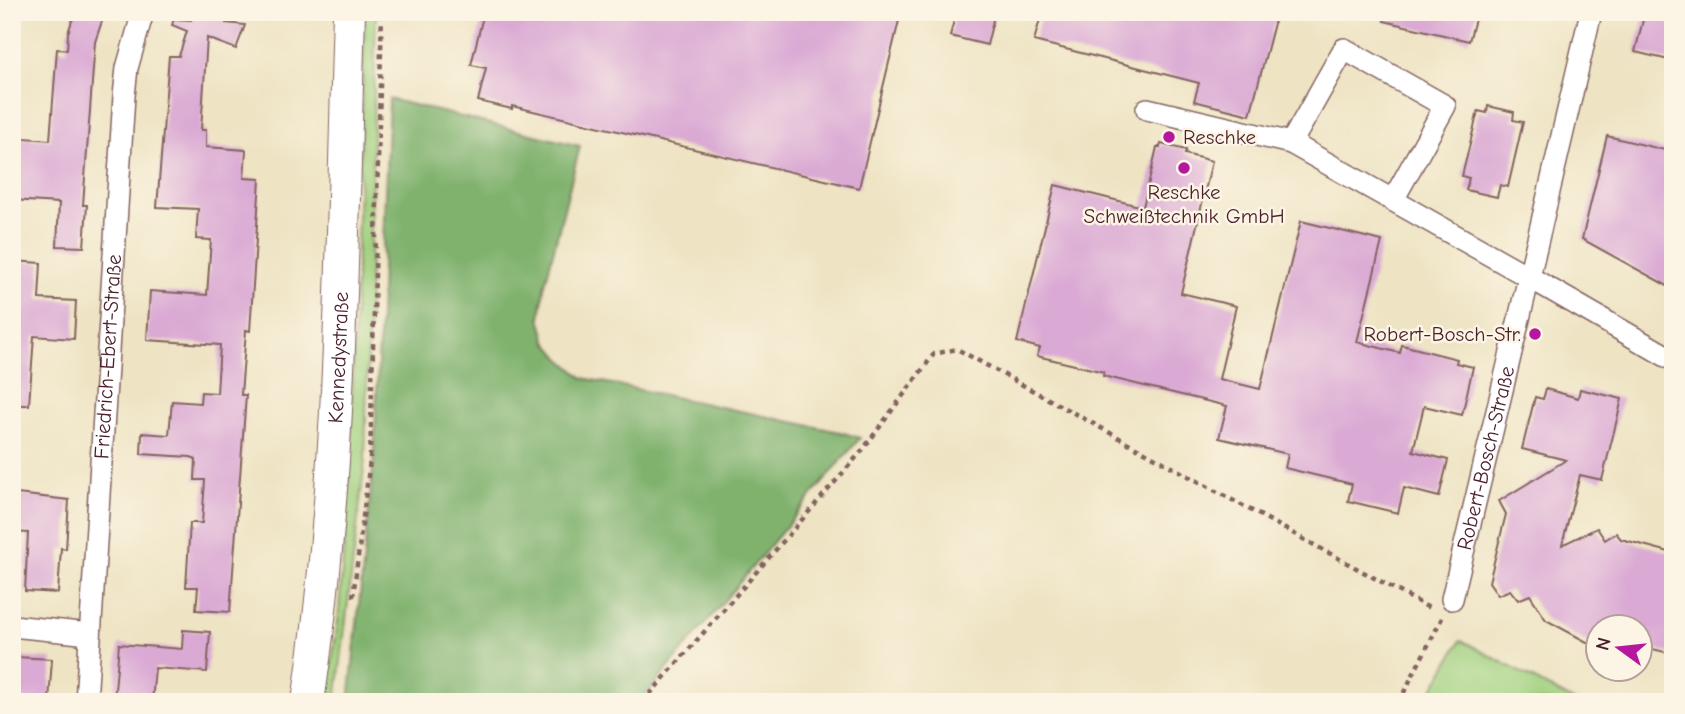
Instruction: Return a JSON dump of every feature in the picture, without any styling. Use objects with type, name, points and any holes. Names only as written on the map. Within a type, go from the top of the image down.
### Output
[{"type":"main road","name":"Kennedystraße","points":[[308,702],[321,616],[332,481],[349,12]]},
{"type":"street","name":"Friedrich-Ebert-Straße","points":[[86,702],[124,96],[127,68],[143,12]]},
{"type":"street","name":"Robert-Bosch-Straße","points":[[1448,608],[1591,12]]},
{"type":"street","points":[[1291,143],[1344,49],[1445,106],[1393,200]]},
{"type":"street","points":[[1147,109],[1291,143],[1673,360]]},
{"type":"street","points":[[12,626],[90,634]]},
{"type":"path","points":[[643,702],[860,452],[934,354],[957,349],[1448,608],[1399,702]]},
{"type":"green space","points":[[365,12],[376,12],[365,460],[336,702],[326,702],[338,622],[349,485]]},
{"type":"green space","points":[[389,99],[580,146],[544,288],[540,318],[547,342],[560,358],[583,378],[860,438],[640,702],[349,702],[374,460]]},
{"type":"green space","points":[[1461,640],[1575,702],[1426,702]]},
{"type":"building","points":[[75,12],[105,12],[95,42],[83,205],[87,205],[84,247],[57,246],[59,203],[12,200],[12,137],[50,140],[57,49],[67,50],[68,33]]},
{"type":"building","points":[[194,12],[227,12],[226,23],[245,25],[236,49],[207,38],[201,130],[206,130],[206,147],[246,150],[244,178],[260,179],[250,331],[246,330],[241,395],[246,395],[230,612],[196,610],[198,587],[186,587],[190,523],[202,523],[205,480],[195,480],[196,459],[141,454],[142,433],[169,435],[172,401],[200,403],[201,392],[217,393],[220,345],[147,340],[150,291],[207,295],[211,240],[196,239],[198,209],[157,207],[169,56],[179,56],[187,31],[172,25],[174,19],[191,20]]},
{"type":"building","points":[[484,12],[901,12],[859,188],[512,106],[512,109],[478,101],[486,68],[471,65]]},
{"type":"building","points":[[956,12],[995,12],[987,45],[950,36]]},
{"type":"building","points":[[1042,12],[1277,12],[1250,115],[1194,101],[1199,83],[1034,41]]},
{"type":"building","points":[[1385,12],[1477,12],[1469,41],[1384,21]]},
{"type":"building","points":[[1645,12],[1673,12],[1673,61],[1635,52]]},
{"type":"building","points":[[1488,106],[1514,112],[1513,120],[1523,122],[1508,187],[1500,185],[1497,197],[1466,190],[1469,178],[1462,176],[1478,111],[1487,113]]},
{"type":"building","points":[[1607,136],[1673,152],[1673,289],[1582,239]]},
{"type":"building","points":[[1161,144],[1186,150],[1185,154],[1212,161],[1181,293],[1236,306],[1219,379],[1260,389],[1301,221],[1382,241],[1357,342],[1400,353],[1402,345],[1457,359],[1456,363],[1473,367],[1462,415],[1424,406],[1413,451],[1448,460],[1439,497],[1404,488],[1398,513],[1348,501],[1352,484],[1285,468],[1288,454],[1219,438],[1227,406],[1103,376],[1104,372],[1037,356],[1040,348],[1017,342],[1055,185],[1143,207],[1157,147]]},
{"type":"building","points":[[12,261],[41,263],[39,299],[76,301],[74,339],[34,336],[29,405],[12,405]]},
{"type":"building","points":[[1546,389],[1578,398],[1580,389],[1622,399],[1602,480],[1580,475],[1562,545],[1597,528],[1605,540],[1616,533],[1621,539],[1673,553],[1673,654],[1654,649],[1654,612],[1584,612],[1584,640],[1546,620],[1530,595],[1518,600],[1510,590],[1498,595],[1489,582],[1506,514],[1499,501],[1566,460],[1522,449],[1535,397],[1543,399]]},
{"type":"building","points":[[17,494],[69,500],[66,549],[61,548],[58,593],[25,591],[28,533],[15,532]]},
{"type":"building","points":[[183,630],[210,632],[207,672],[155,668],[152,702],[114,702],[119,644],[182,649]]},
{"type":"building","points":[[15,657],[52,659],[49,701],[12,699]]},
{"type":"place","name":"Reschke","points":[[1169,137]]},
{"type":"place","name":"Reschke Schweißtechnik GmbH","points":[[1184,168]]},
{"type":"place","name":"Robert-Bosch-Str.","points":[[1535,334]]}]
